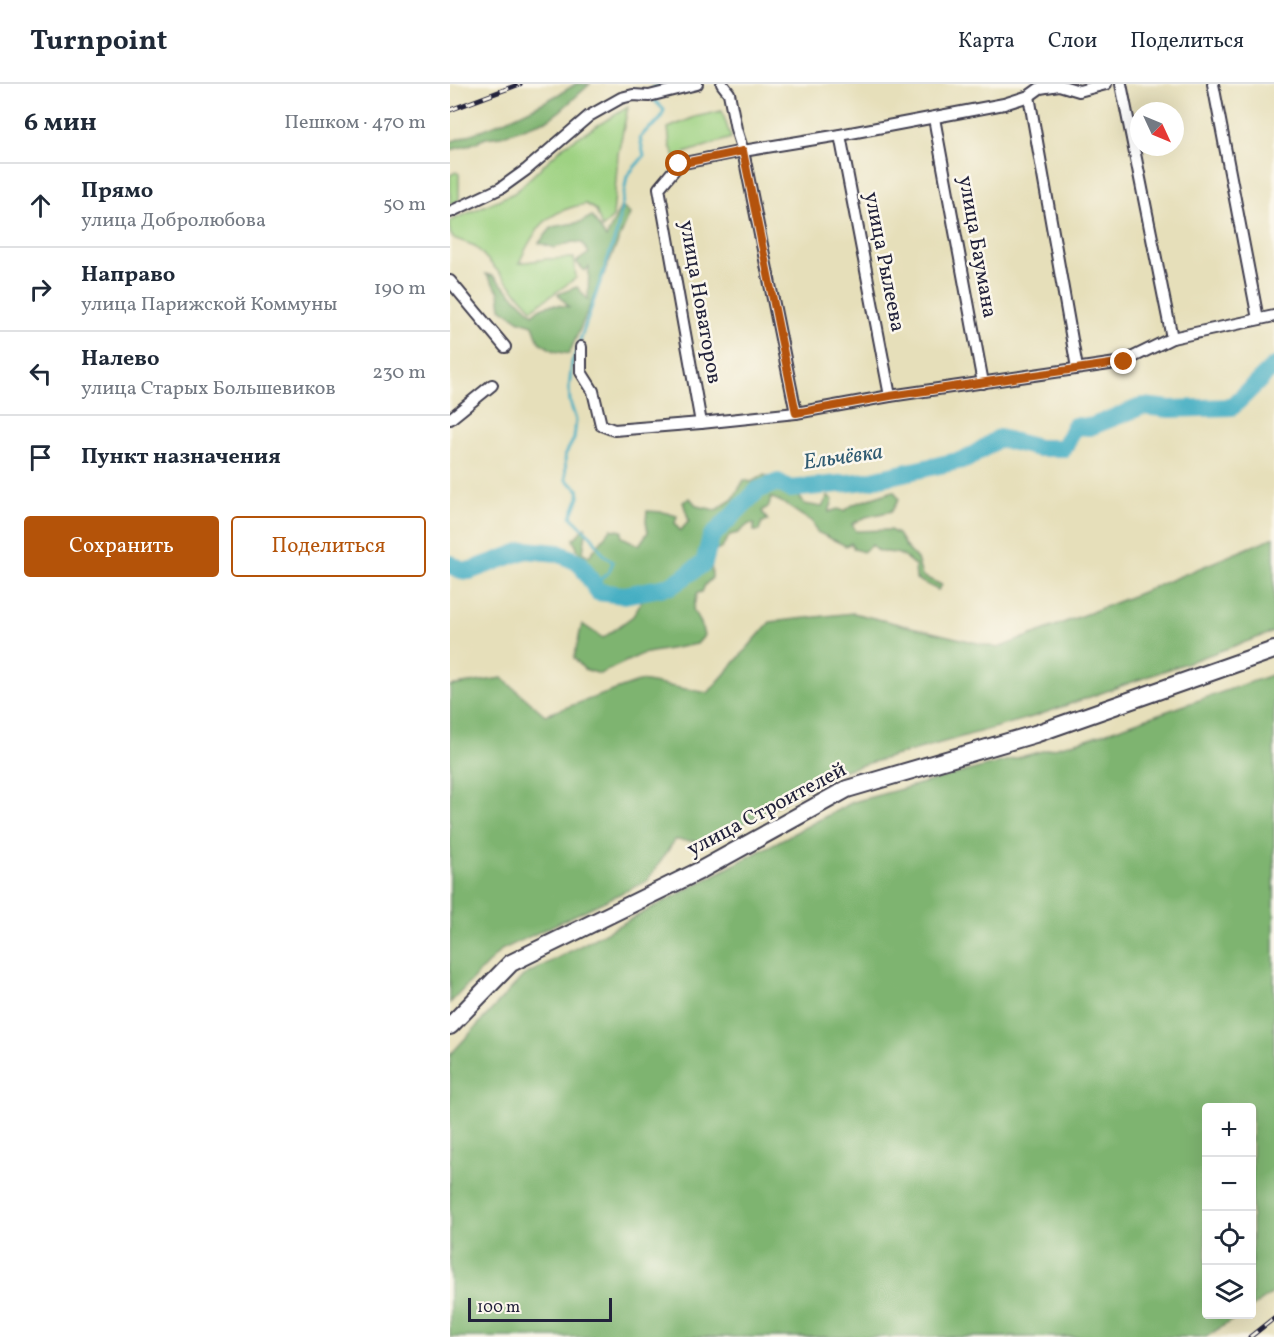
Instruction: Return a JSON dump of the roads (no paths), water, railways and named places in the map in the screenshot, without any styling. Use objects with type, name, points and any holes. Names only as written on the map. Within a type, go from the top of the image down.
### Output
[{"type":"main road","name":"улица Строителей","points":[[450,1026],[511,963],[699,871],[847,789],[1035,734],[1274,650]]},
{"type":"street","points":[[450,212],[488,195],[512,180],[575,127],[604,107],[628,96],[649,96],[698,84]]},
{"type":"street","points":[[722,84],[729,93],[735,129],[743,151],[796,413]]},
{"type":"street","points":[[743,151],[1004,104],[1029,96],[1040,88],[1059,85],[1079,91],[1106,84]]},
{"type":"street","points":[[1121,84],[1172,338]]},
{"type":"street","points":[[1213,84],[1258,319]]},
{"type":"street","points":[[1029,96],[1077,368]]},
{"type":"street","name":"улица Баумана","points":[[934,118],[983,383]]},
{"type":"street","name":"улица Рылеева","points":[[840,135],[890,396]]},
{"type":"street","name":"улица Новаторов","points":[[701,423],[659,188],[679,164],[743,151]]},
{"type":"street","points":[[451,285],[504,347]]},
{"type":"street","points":[[581,347],[581,372],[593,391],[601,425],[614,430],[796,413],[890,396],[1124,362],[1172,338],[1274,316]]},
{"type":"street","points":[[450,419],[492,385]]},
{"type":"waterway","points":[[652,90],[662,84]]},
{"type":"waterway","points":[[579,344],[617,232],[627,176],[644,156],[640,138],[660,120],[664,110],[653,99]]},
{"type":"waterway","points":[[577,350],[572,362],[569,388],[570,402],[576,420],[574,439],[565,455],[566,480],[578,489],[579,497],[571,517],[592,537],[604,555],[613,562],[609,572],[594,585]]},
{"type":"waterway","name":"Ельчёвка","points":[[450,564],[460,570],[469,571],[526,550],[558,553],[580,563],[598,592],[624,595],[671,586],[704,563],[711,537],[758,490],[778,482],[790,489],[867,481],[967,459],[999,438],[1038,448],[1064,448],[1075,426],[1090,427],[1143,406],[1170,409],[1232,407],[1274,366]]},
{"type":"railway","points":[[450,110],[520,84]]},
{"type":"railway","points":[[1250,1337],[1274,1318]]}]
